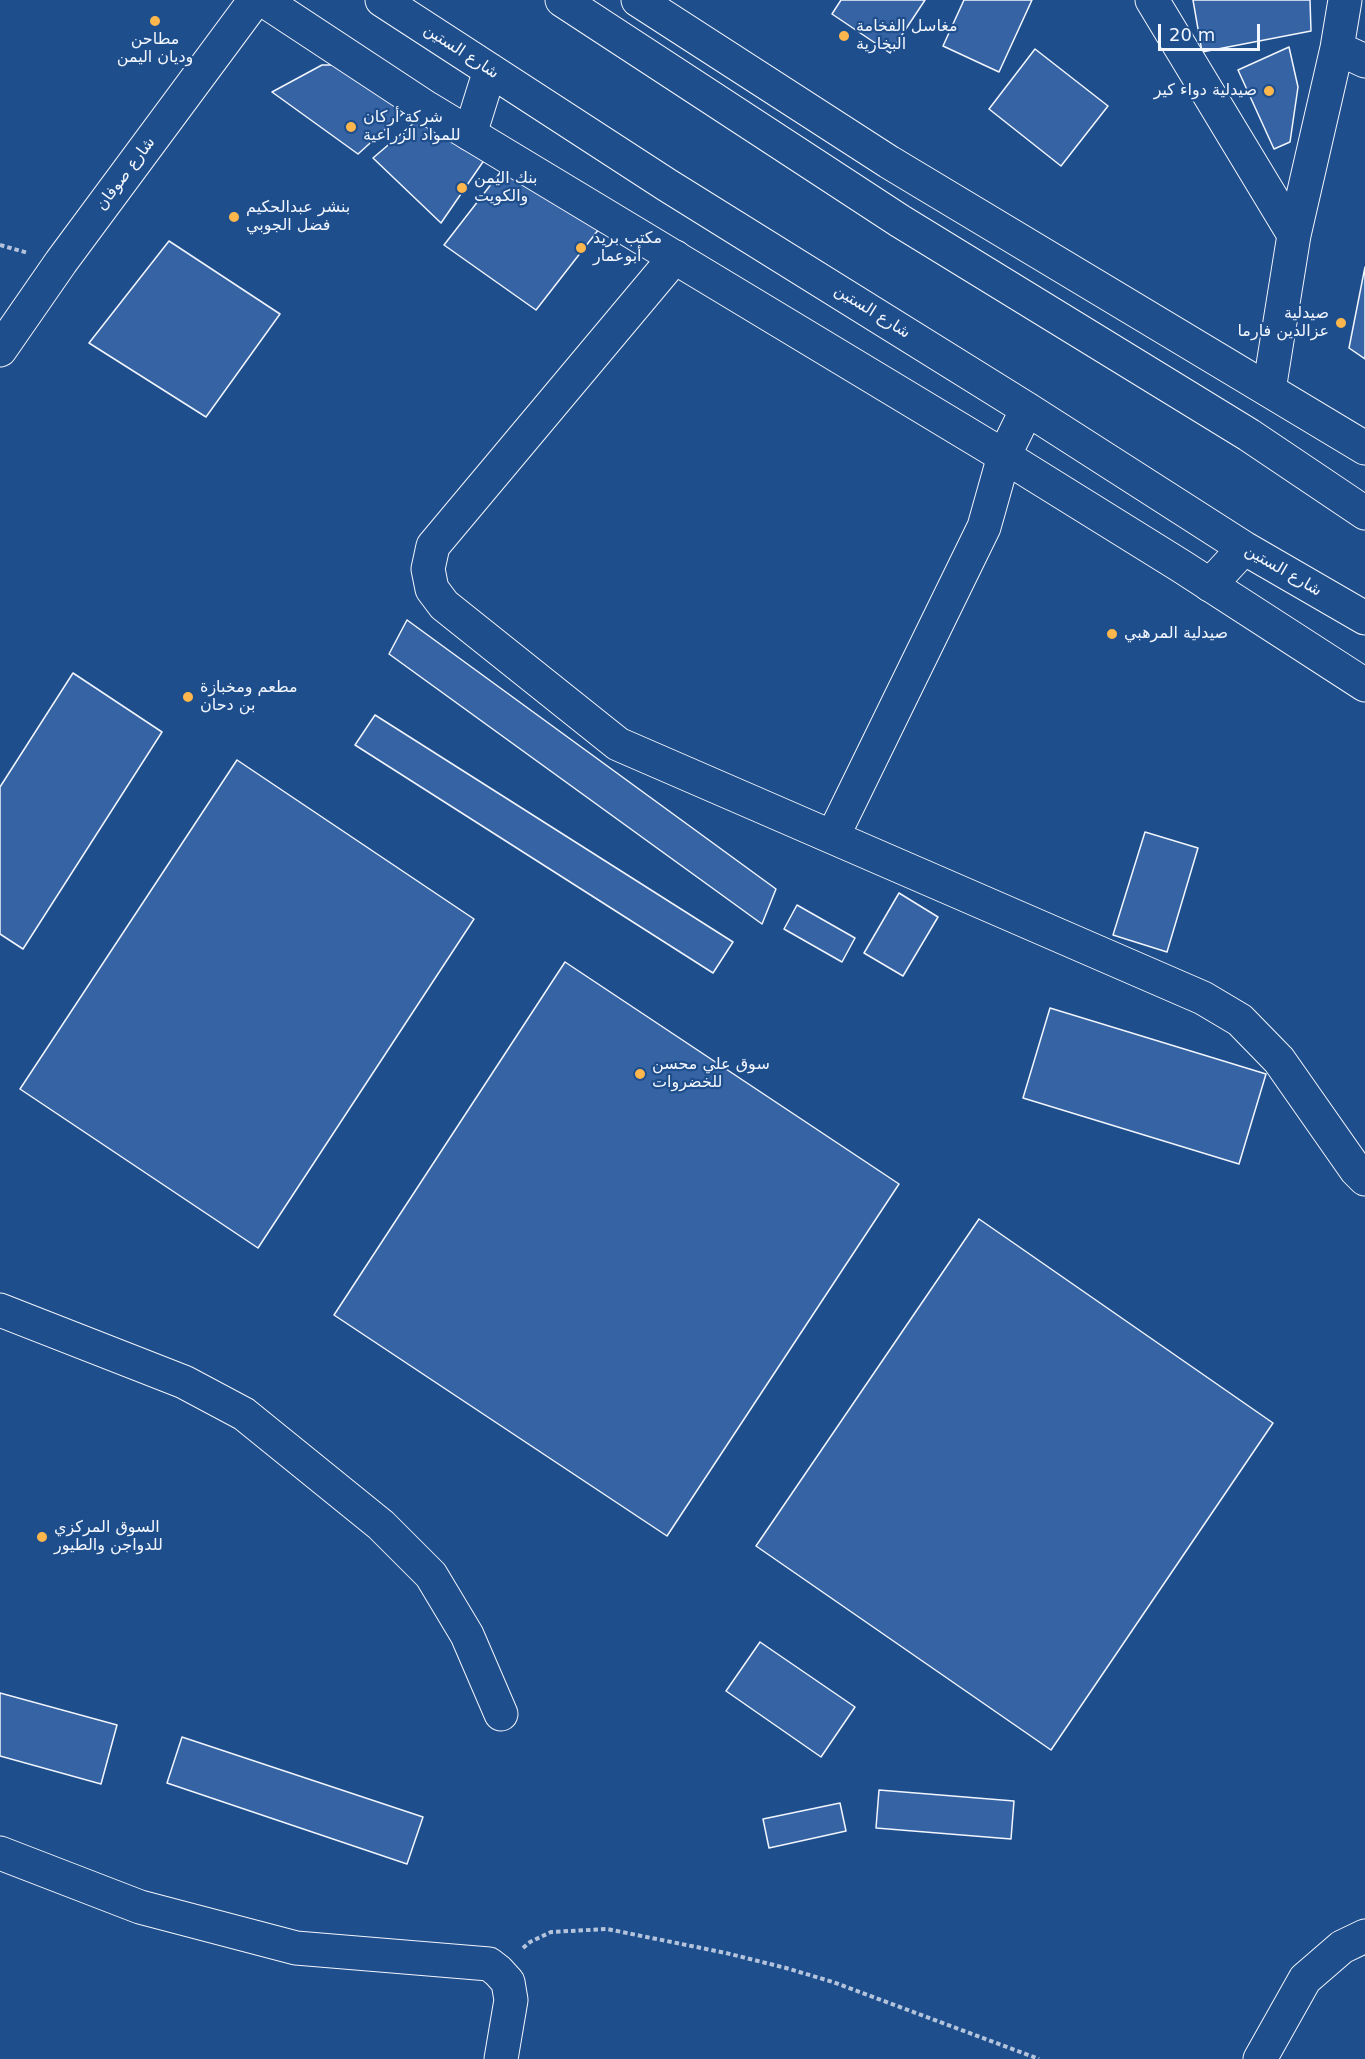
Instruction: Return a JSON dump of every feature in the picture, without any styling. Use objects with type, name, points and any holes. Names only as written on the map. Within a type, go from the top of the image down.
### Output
[{"type":"main road","name":"شارع صوفان","points":[[0,350],[61,262],[255,0]]},
{"type":"main road","points":[[263,0],[338,51],[470,134],[1004,456],[1365,685]]},
{"type":"main road","name":"شارع الستين","points":[[382,0],[667,185],[1027,409],[1244,548],[1365,618]]},
{"type":"main road","points":[[638,0],[889,162],[1365,448]]},
{"type":"main road","points":[[1152,0],[1294,235]]},
{"type":"main road","points":[[1269,390],[1294,235],[1351,54],[1345,0]]},
{"type":"main road","points":[[564,1],[900,221],[1249,435],[1365,513]]},
{"type":"main road","points":[[470,134],[490,70]]},
{"type":"main road","points":[[675,258],[433,546],[428,569],[432,589],[444,605],[618,744],[1203,998],[1239,1020],[1279,1060],[1356,1170],[1365,1179]]},
{"type":"main road","points":[[833,836],[984,527],[1004,456],[1027,409]]},
{"type":"main road","points":[[1210,585],[1244,548]]},
{"type":"main road","points":[[0,1310],[184,1382],[244,1414],[381,1525],[431,1575],[467,1635],[501,1714]]},
{"type":"main road","points":[[0,1853],[140,1907],[296,1948],[489,1965],[508,1982],[510,2000],[501,2059]]},
{"type":"main road","points":[[1260,2059],[1305,1979],[1342,1947],[1365,1936]]},
{"type":"path","points":[[498,1971],[530,1942],[551,1932],[607,1929],[726,1953],[786,1968],[882,1999],[1039,2059]]},
{"type":"building","points":[[841,0],[925,0],[890,53],[832,14]]},
{"type":"building","points":[[964,0],[1032,0],[999,72],[943,46]]},
{"type":"building","points":[[1193,0],[1310,0],[1311,31],[1202,52]]},
{"type":"building","points":[[1289,47],[1298,87],[1290,142],[1274,149],[1238,70]]},
{"type":"building","points":[[1035,49],[1108,106],[1061,166],[989,109]]},
{"type":"building","points":[[322,65],[346,65],[410,107],[358,154],[272,92]]},
{"type":"building","points":[[422,116],[487,156],[441,223],[373,158]]},
{"type":"building","points":[[506,165],[599,229],[536,310],[444,245]]},
{"type":"building","points":[[169,241],[280,314],[206,417],[89,343]]},
{"type":"building","points":[[1365,267],[1365,359],[1349,348]]},
{"type":"building","points":[[407,620],[776,889],[762,924],[389,654]]},
{"type":"building","points":[[73,673],[162,732],[23,949],[0,934],[0,787]]},
{"type":"building","points":[[375,715],[733,942],[713,973],[355,745]]},
{"type":"building","points":[[237,760],[474,919],[258,1248],[20,1089]]},
{"type":"building","points":[[1145,832],[1198,848],[1167,952],[1113,935]]},
{"type":"building","points":[[899,893],[938,917],[903,976],[864,953]]},
{"type":"building","points":[[797,905],[855,938],[842,962],[784,929]]},
{"type":"building","points":[[565,962],[899,1184],[667,1536],[334,1315]]},
{"type":"building","points":[[1050,1008],[1266,1074],[1239,1164],[1023,1098]]},
{"type":"building","points":[[979,1219],[1273,1423],[1051,1750],[756,1546]]},
{"type":"building","points":[[760,1642],[855,1707],[821,1757],[726,1691]]},
{"type":"building","points":[[0,1693],[117,1725],[101,1784],[0,1756]]},
{"type":"building","points":[[182,1737],[423,1817],[407,1864],[167,1783]]},
{"type":"building","points":[[879,1790],[1014,1801],[1011,1839],[876,1828]]},
{"type":"building","points":[[840,1803],[846,1831],[769,1848],[763,1819]]},
{"type":"place","name":"مطاحن وديان اليمن","points":[[155,21]]},
{"type":"place","name":"مغاسل الفخامة البخارية","points":[[844,36]]},
{"type":"place","name":"صيدلية دواء كير","points":[[1269,91]]},
{"type":"place","name":"شركة أركان للمواد الزراعية","points":[[351,127]]},
{"type":"place","name":"بنك اليمن والكويت","points":[[462,188]]},
{"type":"place","name":"بنشر عبدالحكيم فضل الجوبي","points":[[234,217]]},
{"type":"place","name":"مكتب بريد أبوعمار","points":[[581,248]]},
{"type":"place","name":"صيدلية عزالدين فارما","points":[[1341,323]]},
{"type":"place","name":"صيدلية المرهبي","points":[[1112,634]]},
{"type":"place","name":"مطعم ومخبازة بن دحان","points":[[188,697]]},
{"type":"place","name":"سوق علي محسن للخضروات","points":[[640,1074]]},
{"type":"place","name":"السوق المركزي للدواجن والطيور","points":[[42,1537]]}]
